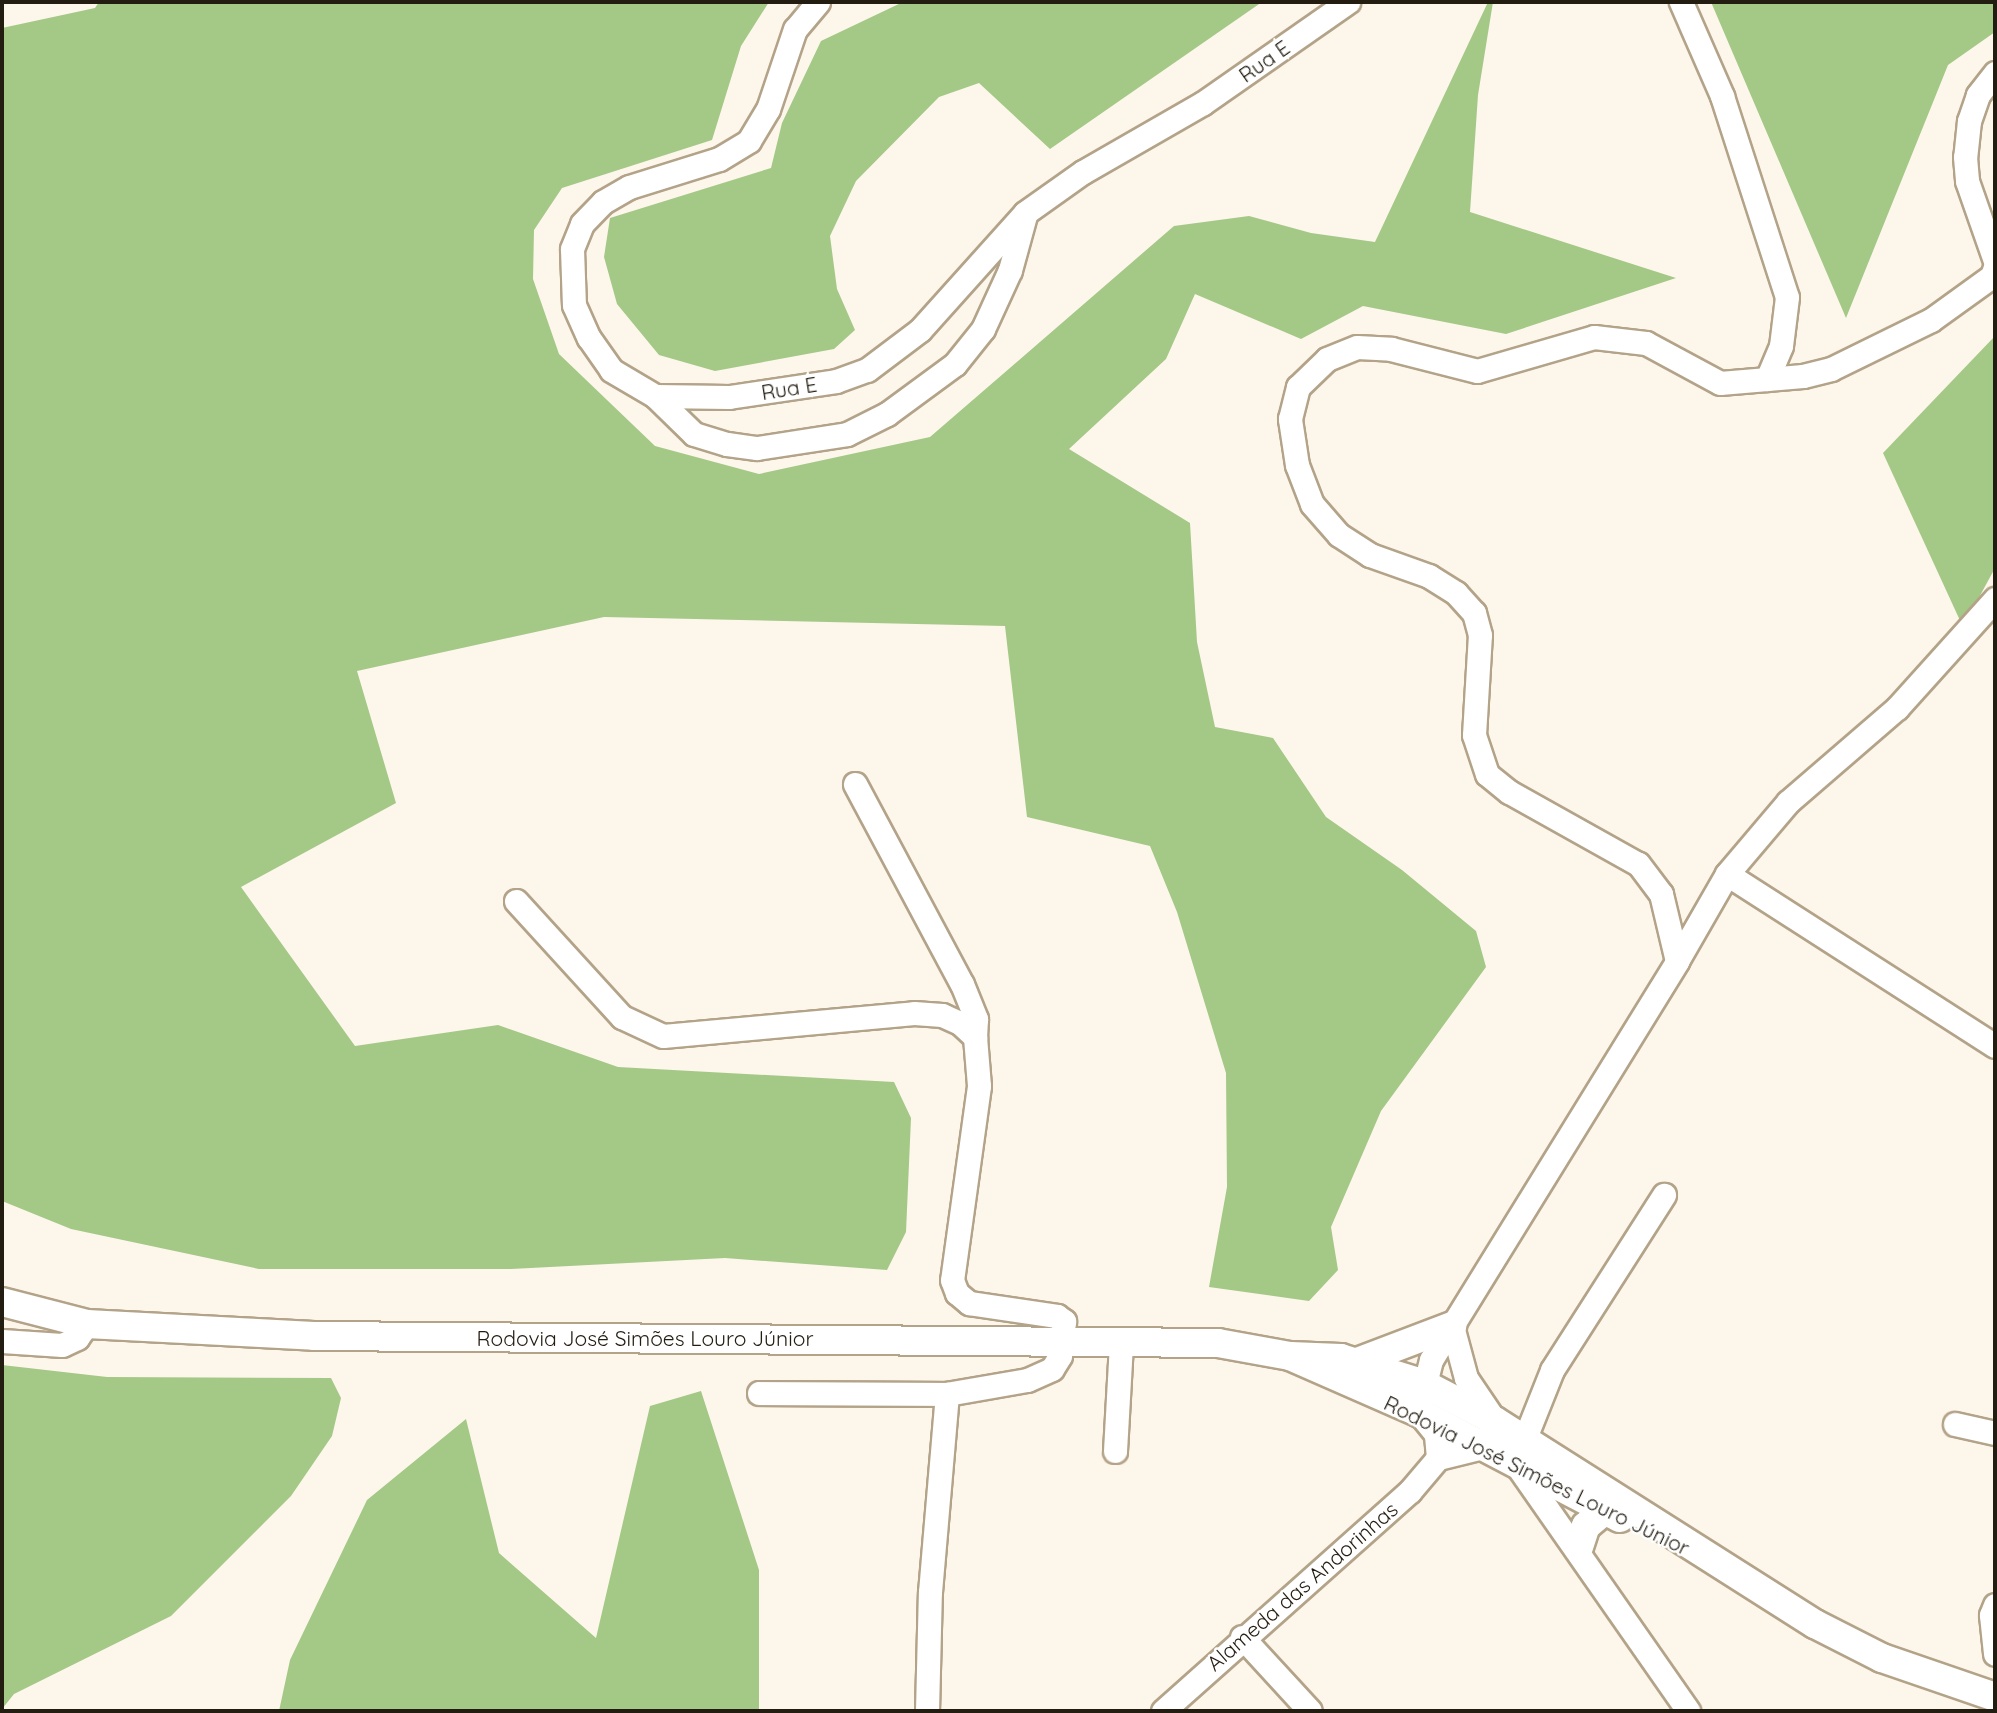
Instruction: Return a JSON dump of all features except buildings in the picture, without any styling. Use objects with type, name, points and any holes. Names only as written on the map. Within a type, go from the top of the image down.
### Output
[{"type":"main road","name":"Rodovia José Simões Louro Júnior","points":[[2,1302],[87,1324],[314,1336],[1064,1340],[1218,1343],[1290,1356],[1319,1354],[1357,1362],[1422,1383],[1495,1420],[1520,1450],[1558,1483],[1605,1510],[1709,1560],[1882,1658],[1995,1697]]},
{"type":"main road","points":[[1357,1362],[1452,1326]]},
{"type":"main road","name":"Rodovia José Simões Louro Júnior","points":[[1290,1356],[1314,1371],[1418,1412],[1483,1447],[1552,1455],[1647,1514],[1709,1560]]},
{"type":"main road","points":[[1579,1553],[1586,1526],[1605,1510]]},
{"type":"street","name":"Rua E","points":[[818,2],[795,29],[768,109],[748,141],[719,159],[629,187],[603,202],[582,224],[572,249],[574,305],[589,338],[611,370],[655,396],[729,397],[823,383],[867,370],[920,330],[1026,213],[1083,172],[1203,103],[1348,2]]},
{"type":"street","points":[[1681,2],[1722,96],[1787,298],[1781,346],[1766,379]]},
{"type":"street","points":[[1995,73],[1978,95],[1969,121],[1965,157],[1966,181],[1995,261]]},
{"type":"street","points":[[655,396],[694,433],[757,448],[847,434],[887,414],[955,364],[983,329],[1010,270],[1026,213]]},
{"type":"street","points":[[1677,961],[1661,894],[1638,864],[1509,792],[1487,774],[1474,734],[1480,635],[1474,613],[1456,593],[1429,576],[1370,555],[1339,535],[1312,504],[1297,465],[1290,419],[1298,387],[1327,359],[1357,346],[1391,349],[1477,371],[1594,337],[1646,344],[1720,383],[1831,369],[1870,352],[1967,295],[1992,276],[1995,267]]},
{"type":"street","points":[[1452,1326],[1466,1378],[1495,1420],[1483,1447],[1438,1458],[1436,1434],[1418,1412],[1422,1383],[1452,1326],[1677,961],[1727,874],[1788,802],[1941,664],[1995,599]]},
{"type":"street","points":[[759,1393],[947,1394],[1027,1380],[1052,1370],[1064,1340],[1065,1321],[1057,1315],[969,1303],[954,1287],[954,1247],[979,1086],[975,1019],[962,984],[855,784]]},
{"type":"street","points":[[1727,874],[1995,1046]]},
{"type":"street","points":[[516,901],[622,1017],[663,1036],[914,1013],[942,1015],[960,1023],[975,1037]]},
{"type":"street","points":[[1664,1195],[1552,1370],[1520,1450],[1579,1553],[1688,1711]]},
{"type":"street","points":[[2,1341],[62,1345],[77,1338],[87,1324]]},
{"type":"street","points":[[1115,1451],[1121,1342]]},
{"type":"street","points":[[927,1711],[930,1592],[947,1394]]},
{"type":"street","points":[[1955,1424],[1995,1433]]},
{"type":"street","points":[[1552,1455],[1579,1553]]},
{"type":"street","name":"Alameda das Andorinhas","points":[[1163,1711],[1242,1637],[1410,1491],[1438,1458]]},
{"type":"street","points":[[1994,1612],[1995,1654]]},
{"type":"street","points":[[1242,1637],[1310,1711]]},
{"type":"green space","points":[[99,2],[769,2],[741,46],[712,140],[562,188],[534,230],[533,279],[559,354],[655,446],[759,474],[930,437],[1174,226],[1249,216],[1311,233],[1375,242],[1488,2],[1493,2],[1478,95],[1470,212],[1676,278],[1506,334],[1363,306],[1301,339],[1195,294],[1166,359],[1069,449],[1190,523],[1197,642],[1215,727],[1273,738],[1326,817],[1402,870],[1476,931],[1486,967],[1381,1111],[1331,1227],[1338,1270],[1309,1301],[1209,1287],[1227,1187],[1226,1073],[1177,912],[1150,846],[1027,817],[1005,626],[604,617],[357,671],[396,803],[241,887],[355,1046],[498,1025],[618,1067],[894,1082],[911,1118],[906,1232],[887,1270],[725,1258],[511,1269],[259,1269],[71,1229],[2,1201],[2,28],[95,8]]},
{"type":"green space","points":[[903,2],[1262,2],[1050,149],[979,83],[939,97],[856,181],[830,236],[837,289],[855,330],[834,349],[715,371],[659,355],[617,304],[604,257],[610,218],[771,168],[782,123],[821,41]]},
{"type":"green space","points":[[1711,2],[1995,2],[1995,32],[1948,65],[1846,318]]},
{"type":"green space","points":[[1995,336],[1995,568],[1963,627],[1883,453]]},
{"type":"green space","points":[[2,1365],[107,1377],[331,1378],[341,1398],[332,1436],[291,1496],[171,1616],[14,1694],[2,1709]]},
{"type":"green space","points":[[701,1391],[759,1570],[759,1711],[279,1711],[290,1660],[367,1500],[466,1419],[499,1553],[596,1638],[650,1406]]}]
